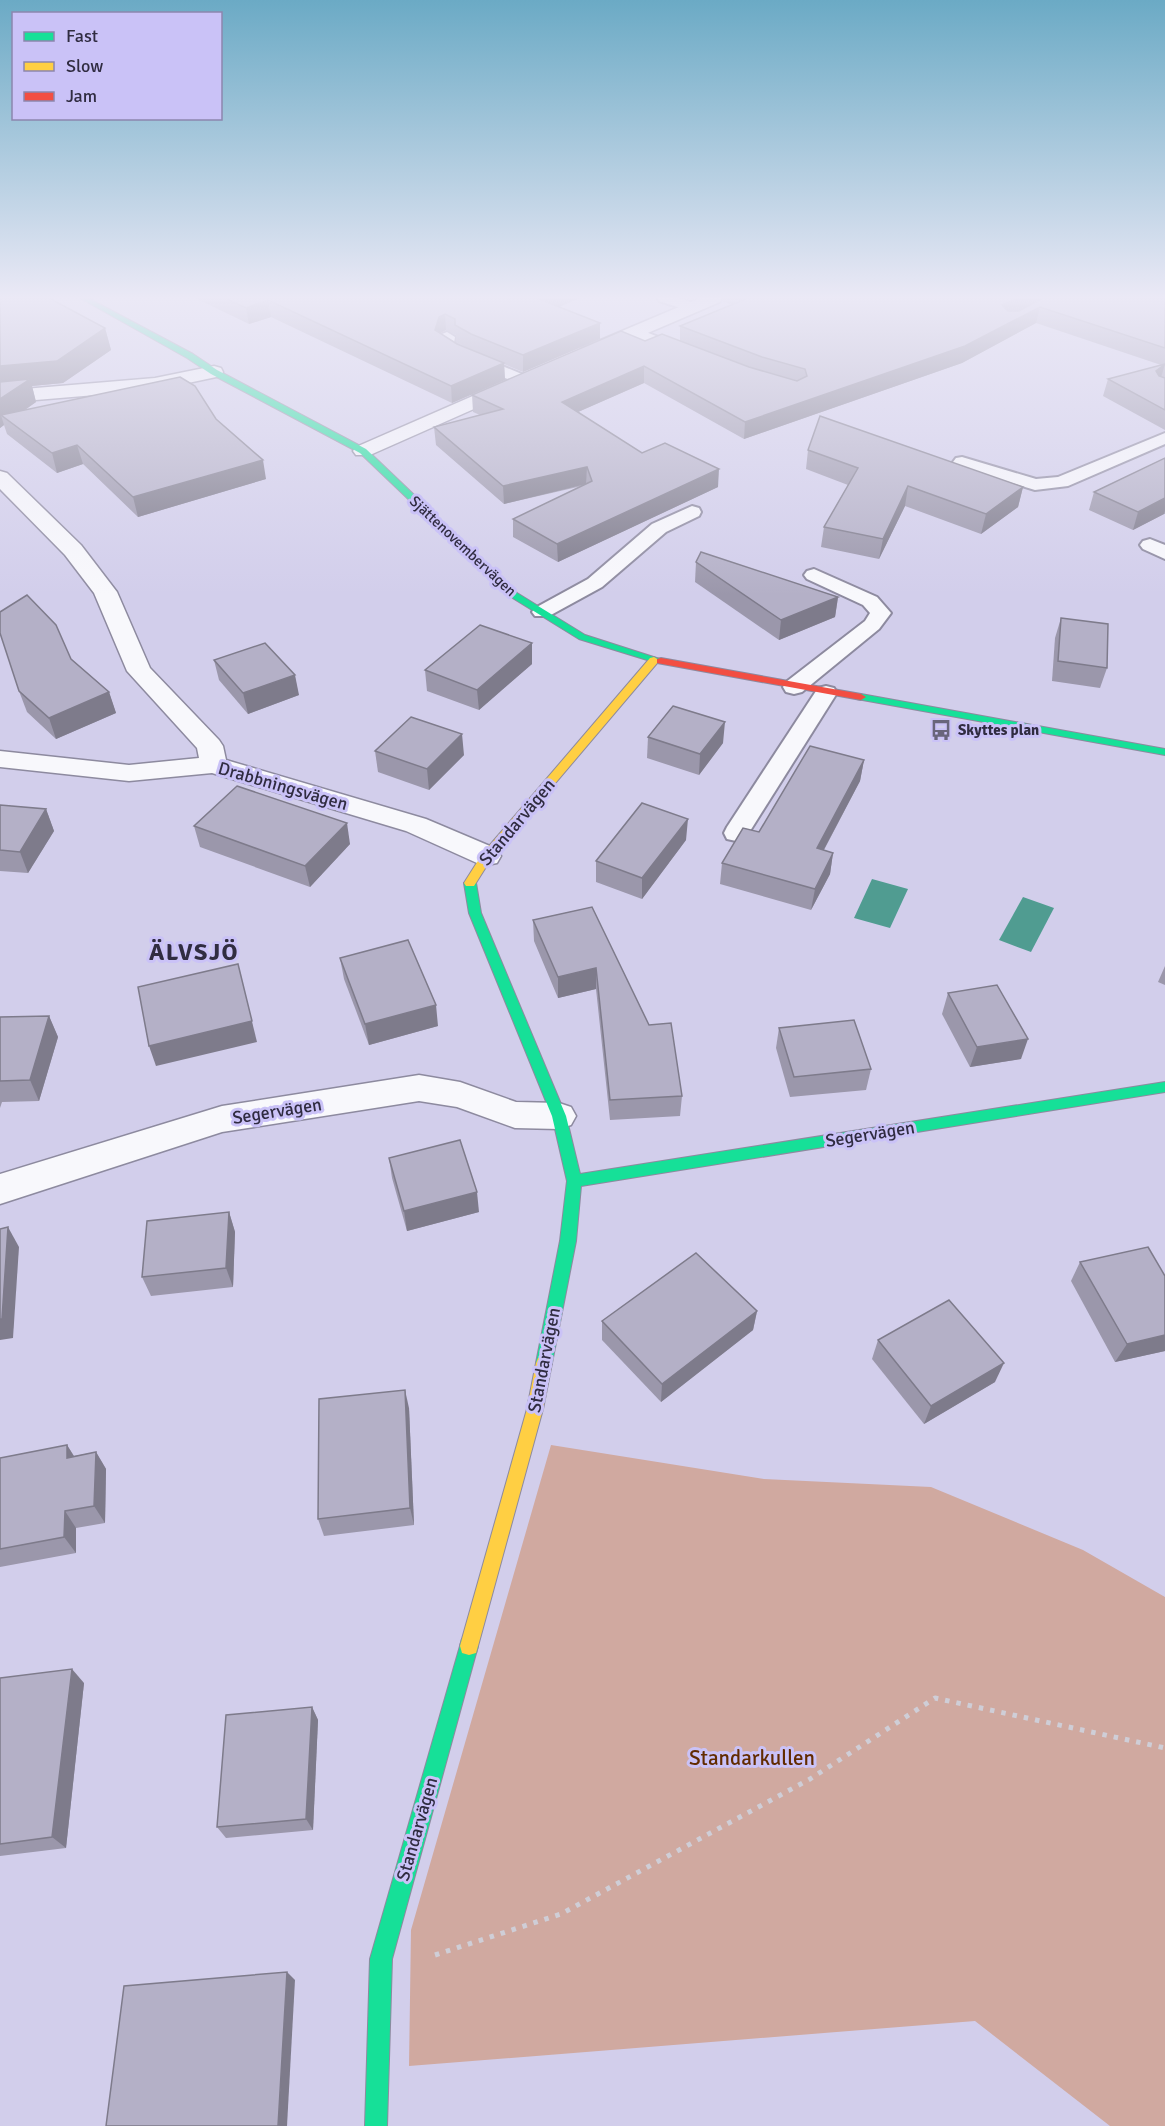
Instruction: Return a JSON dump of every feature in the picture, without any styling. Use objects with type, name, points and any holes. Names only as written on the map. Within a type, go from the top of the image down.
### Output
[{"type":"street","name":"Sjättenovembervägen","points":[[262,397],[363,451],[514,595],[582,637],[654,660],[826,693],[1165,752]]},
{"type":"street","points":[[363,451],[484,397]]},
{"type":"street","points":[[0,477],[73,550],[105,592],[139,671],[210,746],[213,765]]},
{"type":"street","name":"Standarvägen","points":[[376,2126],[381,1959],[535,1409],[568,1241],[574,1181],[559,1116],[475,913],[470,881],[487,856],[654,660]]},
{"type":"street","name":"Drabbningsvägen","points":[[0,759],[129,772],[213,765],[416,825],[487,856]]},
{"type":"street","name":"Segervägen","points":[[574,1181],[1165,1087]]},
{"type":"street","name":"Segervägen","points":[[0,1189],[222,1119],[419,1088],[460,1095],[515,1115],[559,1116]]},
{"type":"lane","points":[[962,462],[1035,484],[1062,482],[1165,438]]},
{"type":"lane","points":[[542,612],[595,584],[659,528],[692,512]]},
{"type":"lane","points":[[794,687],[872,625],[881,613],[870,601],[814,574]]},
{"type":"lane","points":[[736,833],[826,693]]},
{"type":"path","points":[[380,1973],[561,1914],[810,1779],[935,1698],[1165,1749]]},
{"type":"green space","name":"Standarkullen","points":[[551,1445],[764,1479],[931,1487],[1083,1550],[1165,1597],[1165,2126],[1110,2126],[975,2021],[409,2066],[411,1930]]},
{"type":"shaded area","points":[[872,879],[908,889],[890,928],[854,918]]},
{"type":"shaded area","points":[[1023,897],[1054,908],[1031,952],[999,940]]},
{"type":"building","points":[[85,397],[202,397],[216,419],[263,460],[133,497],[77,445],[52,453],[1,415]]},
{"type":"building","points":[[477,397],[573,397],[562,402],[642,453],[665,443],[719,469],[557,544],[513,519],[592,481],[587,467],[503,486],[434,427],[503,409]]},
{"type":"building","points":[[700,397],[817,397],[745,422]]},
{"type":"building","points":[[1141,397],[1165,397],[1165,410]]},
{"type":"building","points":[[820,416],[1023,487],[986,514],[908,486],[883,539],[824,527],[858,468],[808,450]]},
{"type":"building","points":[[1165,458],[1165,498],[1138,512],[1094,492]]},
{"type":"building","points":[[701,552],[838,597],[781,620],[696,562]]},
{"type":"building","points":[[27,595],[56,625],[71,659],[109,692],[49,718],[19,691],[0,633],[0,612]]},
{"type":"building","points":[[1061,618],[1108,624],[1107,668],[1058,661]]},
{"type":"building","points":[[480,625],[532,643],[477,690],[425,670]]},
{"type":"building","points":[[265,643],[295,675],[243,693],[214,660]]},
{"type":"building","points":[[673,706],[725,722],[700,754],[648,737]]},
{"type":"building","points":[[411,717],[462,734],[427,769],[375,751]]},
{"type":"building","points":[[810,746],[864,760],[817,848],[833,853],[815,889],[722,863],[743,828],[759,832]]},
{"type":"building","points":[[237,786],[347,823],[305,866],[194,826]]},
{"type":"building","points":[[642,803],[688,819],[642,878],[596,861]]},
{"type":"building","points":[[0,805],[46,809],[20,852],[0,850]]},
{"type":"building","points":[[592,907],[649,1025],[671,1023],[682,1096],[610,1100],[596,968],[558,977],[533,920]]},
{"type":"building","points":[[408,940],[436,1005],[365,1024],[340,958]]},
{"type":"building","points":[[238,964],[252,1021],[149,1046],[138,987]]},
{"type":"building","points":[[997,985],[1028,1039],[977,1047],[948,993]]},
{"type":"building","points":[[49,1016],[30,1080],[0,1081],[0,1017]]},
{"type":"building","points":[[854,1020],[871,1069],[794,1077],[779,1028]]},
{"type":"building","points":[[460,1140],[477,1192],[404,1211],[389,1158]]},
{"type":"building","points":[[229,1212],[226,1268],[142,1277],[147,1221]]},
{"type":"building","points":[[8,1227],[2,1319],[0,1319],[0,1229]]},
{"type":"building","points":[[1148,1247],[1165,1276],[1165,1335],[1127,1344],[1080,1262]]},
{"type":"building","points":[[696,1253],[757,1311],[662,1384],[602,1321]]},
{"type":"building","points":[[949,1300],[1004,1363],[931,1406],[878,1340]]},
{"type":"building","points":[[405,1390],[410,1508],[318,1519],[319,1399]]},
{"type":"building","points":[[67,1445],[67,1458],[96,1452],[94,1506],[65,1511],[64,1537],[0,1549],[0,1458]]},
{"type":"building","points":[[72,1669],[52,1837],[0,1844],[0,1678]]},
{"type":"building","points":[[312,1707],[306,1819],[217,1827],[226,1715]]},
{"type":"building","points":[[287,1972],[278,2126],[106,2126],[124,1986]]},
{"type":"traffic: fast","points":[[262,397],[363,451],[514,595],[582,637],[661,661]]},
{"type":"traffic: fast","points":[[861,697],[1165,752]]},
{"type":"traffic: fast","points":[[470,883],[475,913],[559,1116],[574,1181],[568,1241],[544,1363]]},
{"type":"traffic: fast","points":[[574,1181],[1165,1087]]},
{"type":"traffic: fast","points":[[376,2126],[381,1959],[469,1646]]},
{"type":"traffic: slow","points":[[470,883],[487,856],[654,660]]},
{"type":"traffic: slow","points":[[469,1646],[535,1409],[544,1363]]},
{"type":"traffic: jam","points":[[661,661],[861,697]]},
{"type":"place","name":"Skyttes plan","points":[[941,730]]},
{"type":"district","name":"ÄLVSJÖ","points":[[194,952]]}]
